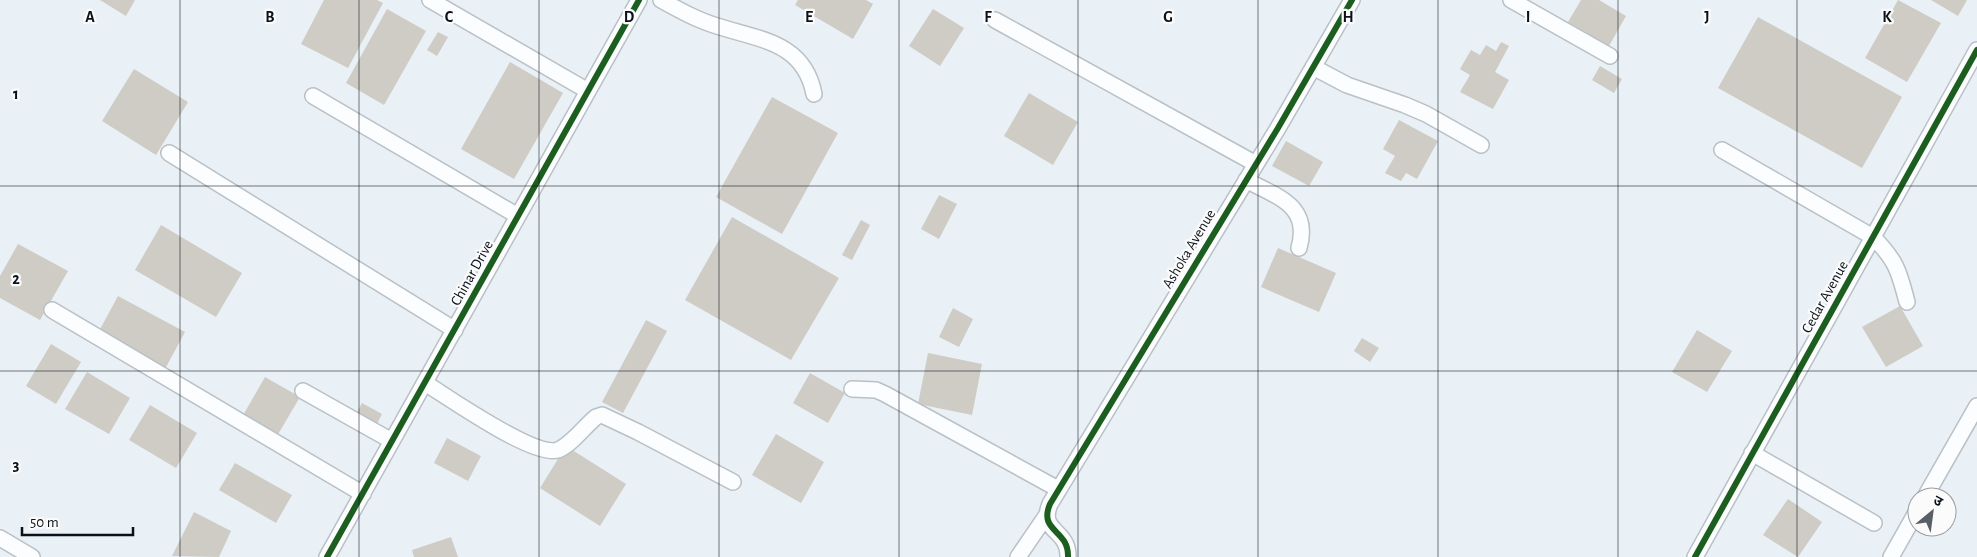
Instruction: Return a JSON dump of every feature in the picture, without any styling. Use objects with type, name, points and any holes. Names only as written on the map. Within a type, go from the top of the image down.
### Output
[{"type":"street","points":[[430,0],[588,91]]},
{"type":"street","name":"Chinar Drive","points":[[327,557],[639,0]]},
{"type":"street","points":[[661,0],[703,21],[760,38],[795,56],[808,70],[814,94]]},
{"type":"street","name":"Ashoka Avenue","points":[[1018,557],[1046,514],[1058,489],[1256,164],[1352,0]]},
{"type":"street","points":[[1510,0],[1610,56]]},
{"type":"street","points":[[996,20],[1256,164]]},
{"type":"street","name":"Cedar Avenue","points":[[1696,557],[1977,50]]},
{"type":"street","points":[[1313,67],[1347,85],[1405,104],[1481,145]]},
{"type":"street","points":[[313,96],[518,216]]},
{"type":"street","points":[[1722,150],[1873,238],[1896,264],[1907,302]]},
{"type":"street","points":[[169,153],[455,330]]},
{"type":"street","points":[[1246,180],[1284,201],[1299,216],[1303,228],[1298,248]]},
{"type":"street","points":[[52,310],[363,494]]},
{"type":"street","points":[[425,383],[497,428],[542,450],[557,450],[568,443],[596,417],[602,415],[733,482]]},
{"type":"street","points":[[852,389],[876,390],[885,394],[1058,489]]},
{"type":"street","points":[[302,391],[392,441]]},
{"type":"street","points":[[1931,487],[1977,406]]},
{"type":"street","points":[[1752,453],[1874,523]]},
{"type":"street","points":[[1046,514],[1050,526],[1067,545],[1068,557]]},
{"type":"street","points":[[1891,557],[1907,529]]},
{"type":"street","points":[[0,538],[32,557]]},
{"type":"building","points":[[100,0],[135,0],[126,16]]},
{"type":"building","points":[[324,0],[377,0],[383,3],[348,68],[301,44]]},
{"type":"building","points":[[798,0],[866,0],[873,4],[853,39],[795,5]]},
{"type":"building","points":[[1581,0],[1599,0],[1626,16],[1609,46],[1568,22]]},
{"type":"building","points":[[1898,0],[1941,23],[1907,82],[1865,58]]},
{"type":"building","points":[[1931,0],[1967,0],[1958,16]]},
{"type":"building","points":[[387,9],[426,31],[384,105],[346,83]]},
{"type":"building","points":[[933,9],[964,28],[940,66],[909,46]]},
{"type":"building","points":[[1758,17],[1902,97],[1862,168],[1718,88]]},
{"type":"building","points":[[438,32],[448,37],[437,56],[427,50]]},
{"type":"building","points":[[1501,42],[1509,46],[1495,72],[1509,80],[1493,109],[1460,92],[1470,75],[1460,69],[1471,50],[1480,55],[1486,45],[1496,51]]},
{"type":"building","points":[[510,62],[563,93],[514,179],[461,149]]},
{"type":"building","points":[[1600,66],[1622,79],[1614,93],[1592,80]]},
{"type":"building","points":[[134,69],[188,102],[156,155],[102,121]]},
{"type":"building","points":[[1029,93],[1078,122],[1053,165],[1004,136]]},
{"type":"building","points":[[772,97],[838,133],[782,234],[716,197]]},
{"type":"building","points":[[1399,120],[1438,141],[1417,179],[1406,173],[1401,181],[1385,173],[1395,156],[1383,149]]},
{"type":"building","points":[[1286,141],[1323,162],[1309,186],[1272,166]]},
{"type":"building","points":[[939,195],[957,204],[939,239],[921,229]]},
{"type":"building","points":[[732,217],[839,278],[791,360],[685,300]]},
{"type":"building","points":[[861,220],[870,225],[852,260],[842,255]]},
{"type":"building","points":[[161,225],[242,273],[216,317],[135,270]]},
{"type":"building","points":[[18,244],[68,271],[40,320],[0,298],[0,276]]},
{"type":"building","points":[[1278,248],[1336,273],[1319,312],[1261,287]]},
{"type":"building","points":[[118,296],[185,332],[165,369],[98,333]]},
{"type":"building","points":[[1900,306],[1923,346],[1886,367],[1862,327]]},
{"type":"building","points":[[953,308],[973,319],[959,347],[939,337]]},
{"type":"building","points":[[646,320],[667,331],[623,413],[602,402]]},
{"type":"building","points":[[1697,330],[1732,351],[1707,392],[1672,372]]},
{"type":"building","points":[[1362,338],[1379,348],[1370,362],[1354,351]]},
{"type":"building","points":[[51,344],[81,362],[56,404],[26,386]]},
{"type":"building","points":[[928,353],[982,364],[972,415],[918,404]]},
{"type":"building","points":[[87,372],[130,398],[109,434],[65,409]]},
{"type":"building","points":[[810,373],[845,393],[828,423],[793,403]]},
{"type":"building","points":[[265,377],[300,397],[277,436],[242,417]]},
{"type":"building","points":[[362,403],[382,414],[376,426],[356,414]]},
{"type":"building","points":[[150,405],[197,433],[176,468],[129,440]]},
{"type":"building","points":[[776,434],[824,462],[801,503],[752,475]]},
{"type":"building","points":[[447,438],[481,456],[468,481],[434,463]]},
{"type":"building","points":[[566,446],[626,484],[600,526],[540,488]]},
{"type":"building","points":[[235,463],[292,495],[276,523],[219,490]]},
{"type":"building","points":[[1788,499],[1822,522],[1798,557],[1763,535]]},
{"type":"building","points":[[194,512],[231,531],[219,557],[172,556]]},
{"type":"building","points":[[451,537],[458,557],[414,557],[412,550]]},
{"type":"cycle path","points":[[327,557],[639,0]]},
{"type":"cycle path","points":[[1068,557],[1064,541],[1048,520],[1047,513],[1050,504],[1278,128],[1352,0]]},
{"type":"cycle path","points":[[1695,557],[1977,50]]}]
